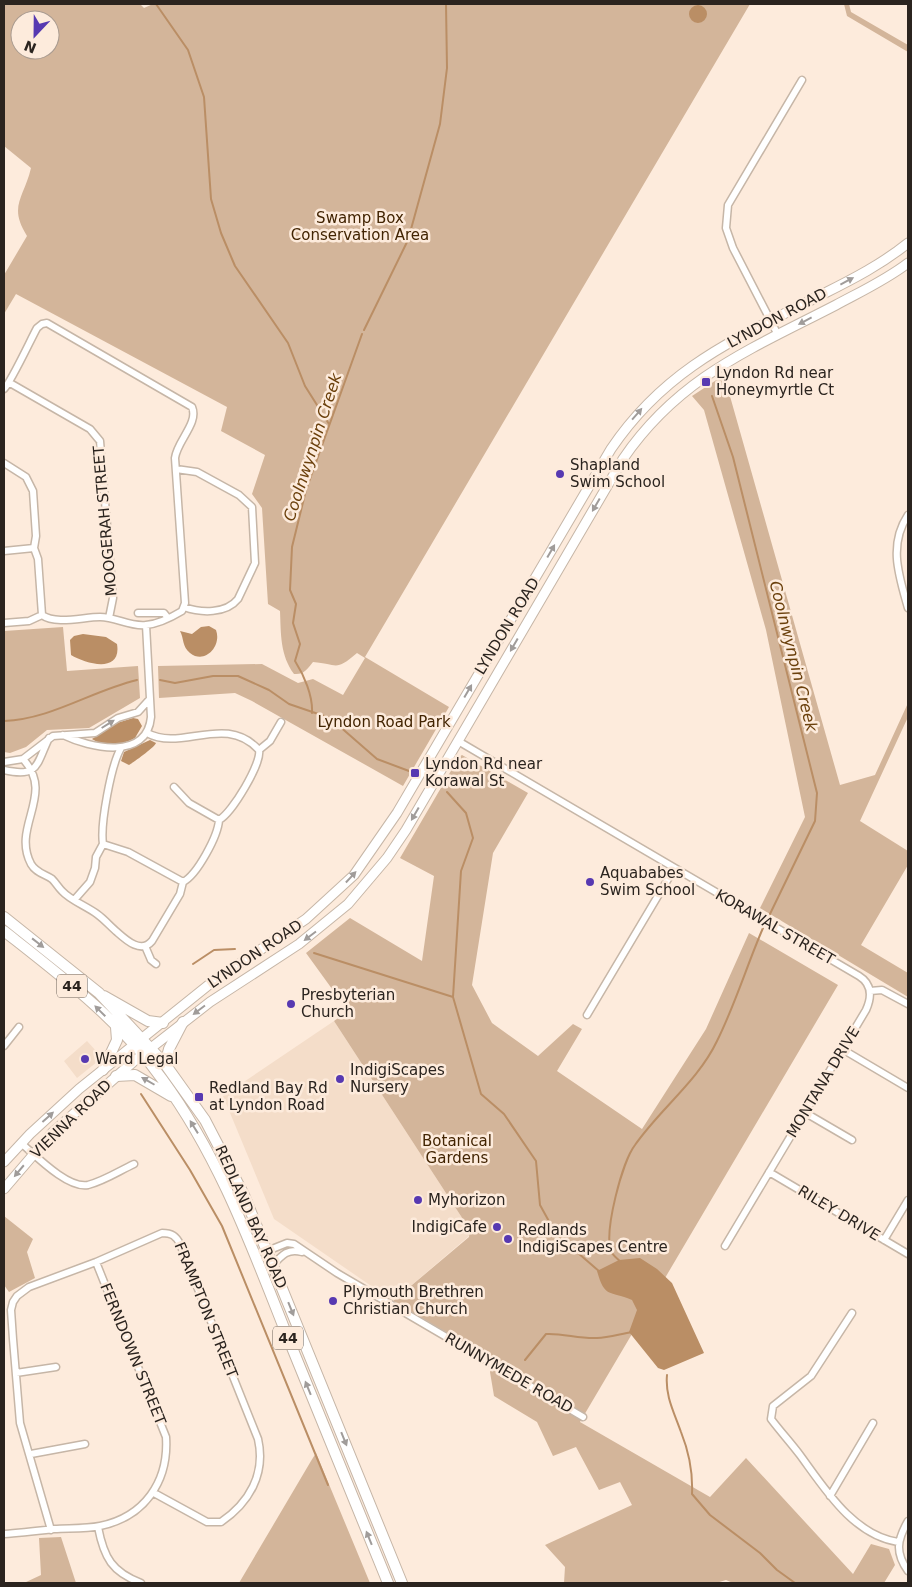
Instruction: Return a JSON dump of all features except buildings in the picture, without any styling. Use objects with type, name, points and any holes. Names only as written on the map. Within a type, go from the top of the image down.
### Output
[{"type":"main road","name":"LYNDON ROAD","points":[[134,1046],[217,978],[306,919],[337,892],[381,839],[626,427],[653,397],[680,374],[708,355],[875,266],[908,243]]},
{"type":"main road","name":"LYNDON ROAD","points":[[142,1055],[183,1022],[239,982],[299,944],[348,904],[392,852],[636,441],[674,399],[703,376],[874,285],[908,263]]},
{"type":"main road","points":[[444,734],[458,741]]},
{"type":"main road","name":"REDLAND BAY ROAD","points":[[4,917],[99,993],[165,1064],[206,1120],[228,1160],[270,1258],[402,1583]]},
{"type":"main road","name":"REDLAND BAY ROAD","points":[[4,931],[88,1000],[134,1046],[176,1100],[222,1176],[388,1583]]},
{"type":"main road","points":[[99,993],[148,1021],[163,1023]]},
{"type":"main road","points":[[165,1064],[169,1049],[183,1022]]},
{"type":"main road","points":[[103,1070],[117,1040],[116,1027]]},
{"type":"main road","name":"VIENNA ROAD","points":[[4,1162],[20,1143],[103,1070],[134,1046]]},
{"type":"main road","name":"VIENNA ROAD","points":[[4,1189],[33,1154],[70,1116],[142,1055]]},
{"type":"main road","points":[[116,1076],[128,1074],[142,1078],[176,1100]]},
{"type":"main road","points":[[258,1262],[270,1258]]},
{"type":"street","points":[[778,335],[733,248],[726,228],[728,205],[802,80]]},
{"type":"street","points":[[4,389],[10,383],[13,372],[37,328],[42,324],[53,324],[192,407],[194,416],[176,452],[184,607],[182,611],[146,625],[128,624],[109,618],[52,620],[42,614]]},
{"type":"street","name":"MOOGERAH STREET","points":[[10,383],[90,429],[100,440],[113,598],[109,618]]},
{"type":"street","points":[[4,463],[20,472],[30,483],[33,491],[36,536],[34,548],[38,559],[42,614]]},
{"type":"street","points":[[176,470],[196,472],[239,495],[248,502],[253,513],[255,563],[238,598],[223,609],[199,611],[184,607]]},
{"type":"street","points":[[908,515],[903,523],[897,543],[896,564],[908,608]]},
{"type":"street","points":[[4,551],[34,548]]},
{"type":"street","points":[[138,613],[164,613],[168,618]]},
{"type":"street","points":[[4,622],[29,621],[42,614]]},
{"type":"street","points":[[63,735],[110,748],[121,748],[140,740],[147,733],[150,717],[146,625]]},
{"type":"street","points":[[4,762],[23,759],[49,738],[63,735],[90,735],[118,718],[138,712],[148,701]]},
{"type":"street","points":[[138,712],[150,717]]},
{"type":"street","points":[[23,759],[32,770],[37,786],[28,823],[28,856],[37,872],[50,878],[62,891],[75,899],[133,945],[145,946],[152,941],[180,894],[182,882],[192,876],[216,834],[219,820],[229,812],[258,762],[259,750],[270,741],[281,722]]},
{"type":"street","points":[[147,733],[162,738],[230,733],[259,750]]},
{"type":"street","points":[[4,770],[27,773],[32,770],[40,762],[49,738]]},
{"type":"street","name":"KORAWAL STREET","points":[[458,741],[862,978],[867,983],[870,991]]},
{"type":"street","points":[[110,748],[115,757]]},
{"type":"street","points":[[75,899],[90,882],[95,868],[96,857],[103,844],[102,834],[115,757],[121,748]]},
{"type":"street","points":[[174,786],[189,803],[219,820]]},
{"type":"street","points":[[103,844],[128,852],[182,882]]},
{"type":"street","points":[[587,1015],[674,869]]},
{"type":"street","points":[[145,946],[151,960],[156,964]]},
{"type":"street","points":[[870,991],[882,990],[908,1004]]},
{"type":"street","name":"MONTANA DRIVE","points":[[725,1246],[866,1010],[870,991]]},
{"type":"street","points":[[4,1046],[19,1027]]},
{"type":"street","points":[[842,1050],[908,1088]]},
{"type":"street","points":[[804,1112],[852,1140]]},
{"type":"street","points":[[20,1143],[64,1178],[77,1185],[95,1183],[134,1164]]},
{"type":"street","name":"RILEY DRIVE","points":[[769,1172],[908,1254]]},
{"type":"street","points":[[884,1240],[908,1200]]},
{"type":"street","name":"FRAMPTON STREET","points":[[51,1530],[31,1454],[20,1423],[11,1310],[17,1296],[29,1288],[96,1262],[162,1233],[170,1233],[177,1237],[258,1440],[262,1458],[254,1488],[246,1499],[221,1522],[207,1522],[154,1493]]},
{"type":"street","name":"RUNNYMEDE ROAD","points":[[270,1258],[287,1243],[294,1244],[337,1273],[583,1417]]},
{"type":"street","points":[[270,1258],[291,1250],[306,1253]]},
{"type":"street","name":"FERNDOWN STREET","points":[[4,1534],[98,1527],[123,1519],[141,1506],[154,1493],[165,1463],[166,1437],[96,1262]]},
{"type":"street","points":[[852,1313],[811,1376],[773,1406],[770,1412],[776,1425],[830,1496],[861,1527],[873,1536],[898,1542]]},
{"type":"street","points":[[4,1340],[13,1339]]},
{"type":"street","points":[[16,1373],[56,1367]]},
{"type":"street","points":[[830,1496],[873,1423]]},
{"type":"street","points":[[31,1454],[85,1444]]},
{"type":"street","points":[[908,1521],[898,1542],[902,1562],[908,1571]]},
{"type":"street","points":[[98,1527],[101,1541],[110,1562],[127,1578],[142,1583]]},
{"type":"shaded area","points":[[698,5],[704,8],[707,14],[704,20],[698,23],[692,20],[689,14],[692,8]]},
{"type":"shaded area","points":[[209,626],[216,630],[217,636],[217,642],[211,652],[201,657],[190,653],[186,648],[180,631],[192,634],[201,627]]},
{"type":"shaded area","points":[[83,634],[106,637],[117,644],[117,653],[114,660],[101,664],[85,661],[71,655],[70,640],[74,636]]},
{"type":"shaded area","points":[[133,718],[138,719],[142,726],[135,738],[114,744],[102,744],[92,739],[117,723]]},
{"type":"shaded area","points":[[150,740],[156,743],[139,758],[129,765],[121,761],[124,752]]},
{"type":"shaded area","points":[[334,1021],[470,1230],[469,1236],[393,1301],[274,1219],[223,1096]]},
{"type":"shaded area","points":[[87,1041],[98,1053],[97,1062],[77,1078],[64,1061]]},
{"type":"shaded area","points":[[640,1258],[657,1269],[672,1283],[704,1353],[664,1370],[658,1368],[629,1332],[637,1310],[632,1300],[606,1290],[597,1271],[619,1260]]},
{"type":"green space","name":"Swamp Box Conservation Area","points":[[4,4],[140,4],[144,8],[153,4],[750,4],[365,657],[449,707],[403,786],[235,693],[159,698],[158,666],[262,664],[298,683],[313,679],[343,695],[365,658],[357,653],[340,665],[313,662],[300,674],[294,674],[289,667],[282,644],[280,611],[268,604],[262,508],[252,494],[265,455],[221,431],[227,407],[16,294],[4,314],[4,275],[27,236],[21,226],[18,209],[31,168],[4,146]]},
{"type":"green space","points":[[844,4],[849,4],[851,12],[908,45],[908,52],[847,16]]},
{"type":"green space","points":[[724,375],[840,785],[875,775],[908,703],[908,717],[860,821],[908,851],[908,865],[861,945],[908,973],[908,997],[760,908],[805,817],[766,630],[704,410],[692,396]]},
{"type":"green space","points":[[63,627],[67,671],[138,666],[140,698],[89,728],[47,730],[26,747],[10,753],[4,752],[4,631]]},
{"type":"green space","name":"Botanical Gardens","points":[[462,755],[528,793],[493,853],[472,985],[492,1023],[538,1056],[573,1024],[582,1029],[557,1071],[642,1129],[706,1029],[749,933],[838,985],[580,1422],[710,1497],[746,1458],[853,1574],[871,1544],[889,1549],[895,1565],[884,1583],[733,1583],[726,1580],[716,1583],[564,1583],[565,1567],[545,1545],[632,1505],[620,1482],[599,1490],[576,1447],[553,1456],[537,1422],[494,1396],[490,1372],[495,1361],[393,1301],[469,1237],[470,1230],[334,1021],[348,1011],[306,953],[350,918],[422,961],[434,876],[400,858],[459,757]]},
{"type":"green space","points":[[4,1216],[33,1239],[27,1252],[35,1278],[9,1292],[4,1285]]},
{"type":"green space","points":[[316,1453],[370,1583],[239,1583],[311,1461]]},
{"type":"green space","points":[[61,1537],[76,1583],[24,1583],[41,1575],[39,1538]]},
{"type":"waterway","points":[[156,4],[188,50],[204,97],[211,199],[221,233],[235,266],[288,343],[305,386],[329,424]]},
{"type":"waterway","name":"Coolnwynpin Creek","points":[[364,330],[408,240],[440,124],[447,68],[446,4]]},
{"type":"waterway","name":"Coolnwynpin Creek","points":[[312,713],[307,686],[295,661],[300,644],[293,623],[296,604],[290,590],[292,547],[306,490],[362,334]]},
{"type":"waterway","name":"Coolnwynpin Creek","points":[[712,396],[733,457],[817,793],[815,821],[769,916]]},
{"type":"waterway","name":"Coolnwynpin Creek","points":[[160,680],[175,683],[213,676],[238,676],[269,690],[289,704],[330,718],[377,759],[409,771]]},
{"type":"waterway","name":"Coolnwynpin Creek","points":[[4,721],[39,715],[137,680]]},
{"type":"waterway","name":"Coolnwynpin Creek","points":[[447,792],[466,813],[473,838],[461,871],[453,997],[481,1094],[504,1114],[536,1161],[540,1205],[556,1234],[600,1272]]},
{"type":"waterway","name":"Coolnwynpin Creek","points":[[621,1262],[611,1251],[609,1241],[610,1228],[620,1181],[630,1154],[645,1132],[700,1069],[709,1055],[730,1013],[763,928]]},
{"type":"waterway","points":[[193,964],[214,950],[235,949]]},
{"type":"waterway","points":[[314,953],[453,997]]},
{"type":"waterway","points":[[141,1094],[190,1170],[222,1226],[328,1485]]},
{"type":"waterway","points":[[525,1360],[546,1334],[597,1338],[632,1332]]},
{"type":"waterway","name":"Coolnwynpin Creek","points":[[667,1375],[667,1390],[690,1462],[692,1494],[710,1515],[760,1553],[777,1570],[795,1583]]},
{"type":"place","name":"Lyndon Rd near Honeymyrtle Ct","points":[[706,382]]},
{"type":"place","name":"Shapland Swim School","points":[[560,474]]},
{"type":"place","name":"Lyndon Rd near Korawal St","points":[[415,773]]},
{"type":"place","name":"Aquababes Swim School","points":[[590,882]]},
{"type":"place","name":"Presbyterian Church","points":[[291,1004]]},
{"type":"place","name":"Ward Legal","points":[[85,1059]]},
{"type":"place","name":"IndigiScapes Nursery","points":[[340,1079]]},
{"type":"place","name":"Redland Bay Rd at Lyndon Road","points":[[199,1097]]},
{"type":"place","name":"Myhorizon","points":[[418,1200]]},
{"type":"place","name":"IndigiCafe","points":[[497,1227]]},
{"type":"place","name":"Redlands IndigiScapes Centre","points":[[508,1239]]},
{"type":"place","name":"Plymouth Brethren Christian Church","points":[[333,1301]]},
{"type":"park label","name":"Lyndon Road Park","points":[[384,722]]}]
